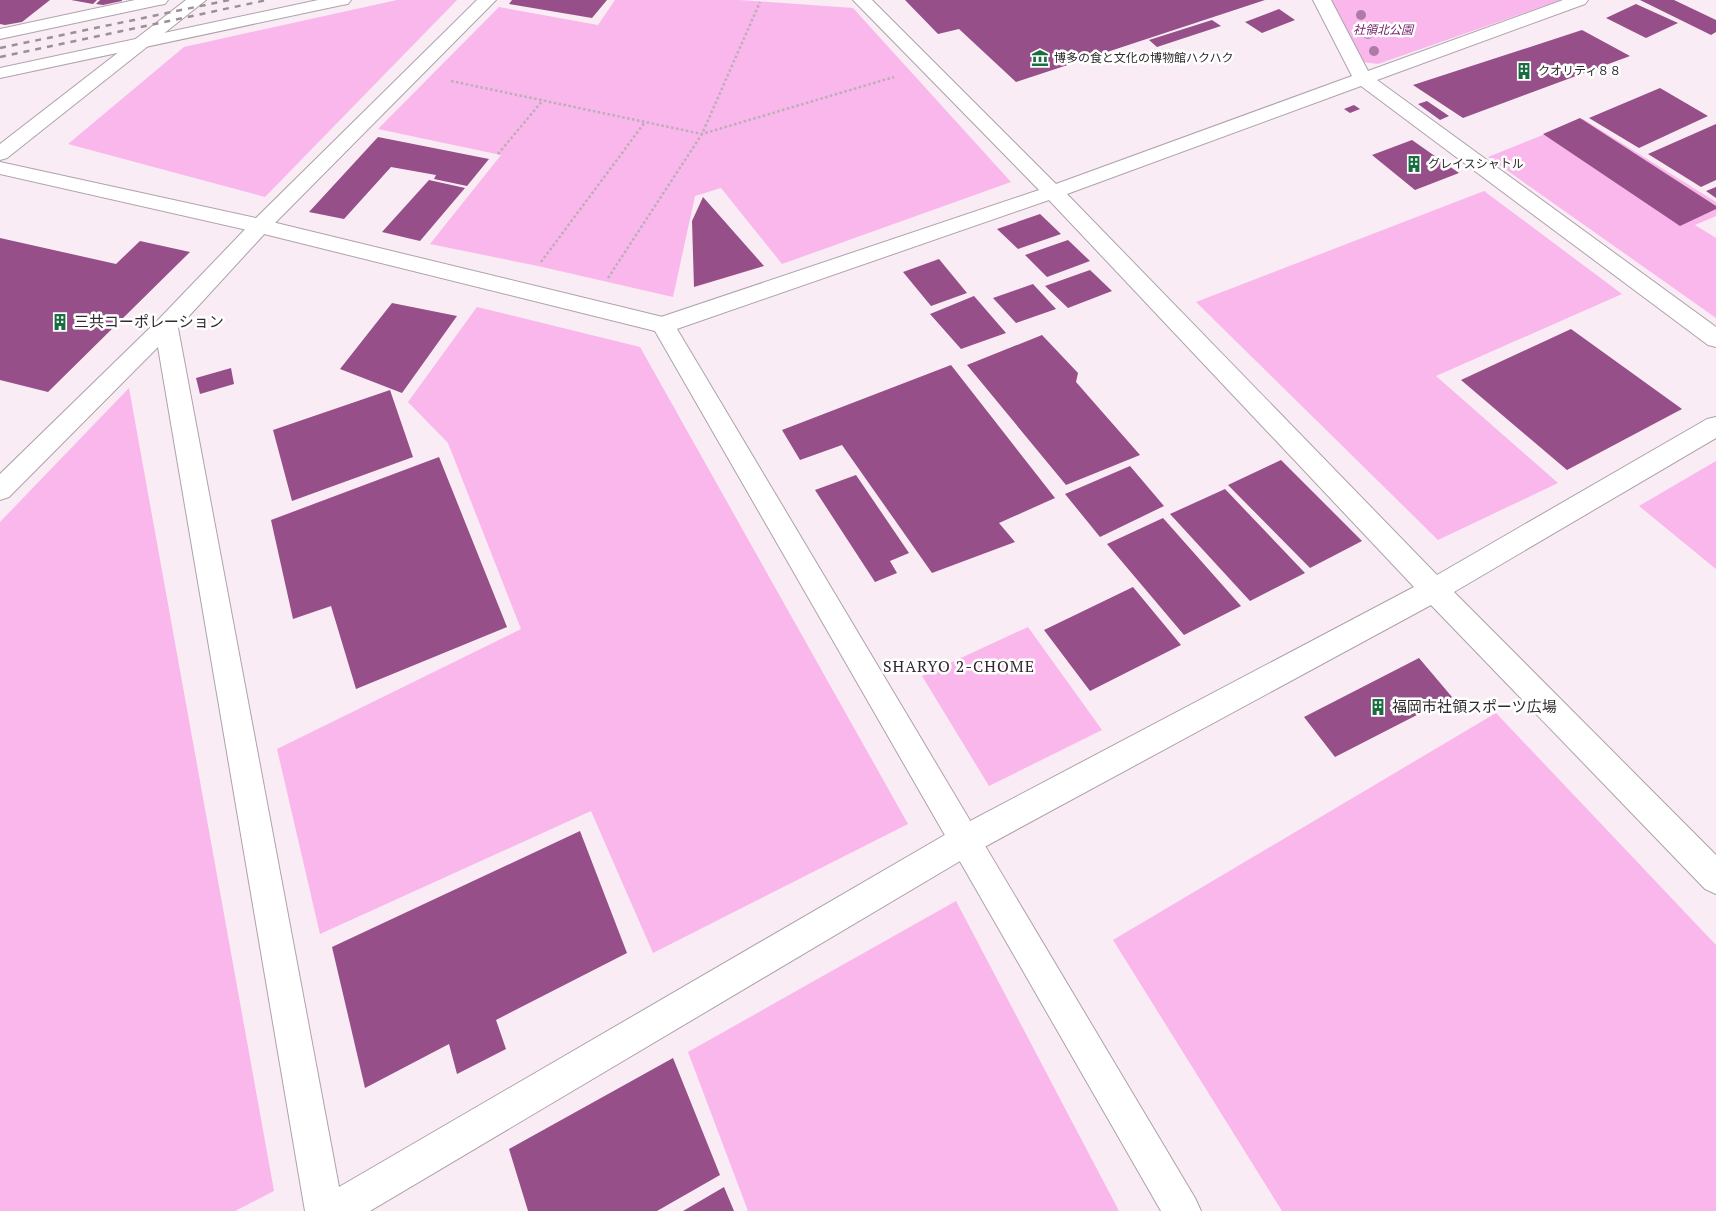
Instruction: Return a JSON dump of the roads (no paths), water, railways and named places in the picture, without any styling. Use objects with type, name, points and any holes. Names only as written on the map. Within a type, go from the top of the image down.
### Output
[{"type":"street","points":[[0,34],[160,0]]},
{"type":"street","points":[[0,154],[197,0]]},
{"type":"street","points":[[0,73],[342,0]]},
{"type":"street","points":[[0,490],[166,326],[260,226],[487,0]]},
{"type":"street","points":[[862,0],[1053,192],[1434,590],[1716,878]]},
{"type":"street","points":[[1322,0],[1363,79],[1716,339]]},
{"type":"street","points":[[0,168],[260,226],[663,325],[1053,192],[1579,0]]},
{"type":"street","points":[[663,325],[1182,1211]]},
{"type":"street","points":[[166,326],[324,1211]]},
{"type":"street","points":[[334,1211],[966,840],[1434,590],[1716,426]]},
{"type":"railway","points":[[0,48],[229,0]]},
{"type":"railway","points":[[0,57],[267,0]]},
{"type":"place","name":"博多の食と文化の博物館ハクハク","points":[[1040,58]]},
{"type":"place","name":"クオリティ８８","points":[[1524,71]]},
{"type":"place","name":"グレイスシャトル","points":[[1414,164]]},
{"type":"place","name":"三共コーポレーション","points":[[60,322]]},
{"type":"place","name":"福岡市社領スポーツ広場","points":[[1378,707]]},
{"type":"district","name":"SHARYO 2-CHOME","points":[[959,666]]},
{"type":"park label","name":"社領北公園","points":[[1383,30]]}]
